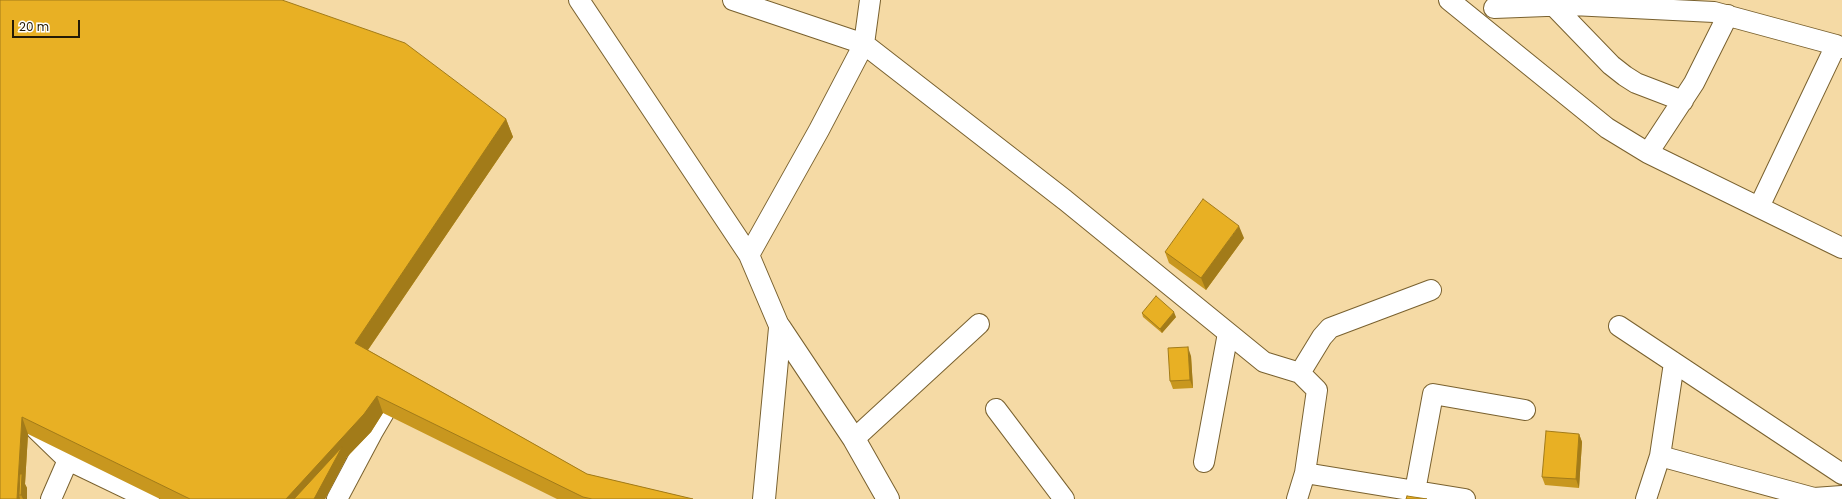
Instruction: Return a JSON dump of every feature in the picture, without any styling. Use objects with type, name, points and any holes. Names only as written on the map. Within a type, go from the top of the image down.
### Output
[{"type":"street","points":[[579,0],[749,255],[780,328],[854,439],[888,499]]},
{"type":"street","points":[[733,0],[864,44],[1065,200],[1264,362],[1300,373],[1317,390],[1305,473],[1297,499]]},
{"type":"street","points":[[749,255],[819,130],[864,44],[870,0]]},
{"type":"street","points":[[1449,0],[1607,128],[1648,153],[1842,248]]},
{"type":"street","points":[[1566,3],[1611,65],[1636,83],[1683,101]]},
{"type":"street","points":[[1494,8],[1566,3],[1714,12],[1839,46],[1760,208]]},
{"type":"street","points":[[1648,153],[1683,101],[1728,15]]},
{"type":"street","points":[[1300,373],[1322,336],[1330,328],[1431,290]]},
{"type":"street","points":[[854,439],[980,324]]},
{"type":"street","points":[[1619,326],[1842,474]]},
{"type":"street","points":[[764,499],[780,328]]},
{"type":"street","points":[[1204,462],[1228,334]]},
{"type":"street","points":[[1646,499],[1660,456],[1674,363]]},
{"type":"street","points":[[1415,491],[1433,394],[1525,410]]},
{"type":"street","points":[[338,499],[365,429],[393,399]]},
{"type":"street","points":[[996,409],[1064,499]]},
{"type":"street","points":[[23,417],[68,460],[149,499]]},
{"type":"street","points":[[1660,456],[1814,498],[1842,496]]},
{"type":"street","points":[[51,499],[68,460]]},
{"type":"street","points":[[1305,473],[1465,499]]},
{"type":"building","points":[[0,0],[282,0],[405,43],[506,119],[355,343],[587,474],[693,499],[592,499],[583,497],[377,396],[364,414],[286,499],[190,499],[22,417],[17,499],[0,499]]},
{"type":"building","points":[[1203,199],[1239,226],[1201,278],[1165,252]]},
{"type":"building","points":[[1156,296],[1174,312],[1160,329],[1142,313]]},
{"type":"building","points":[[1188,347],[1190,380],[1170,381],[1168,348]]},
{"type":"building","points":[[1546,431],[1579,434],[1576,479],[1542,477]]},
{"type":"building","points":[[342,447],[314,499],[294,499]]},
{"type":"building","points":[[20,474],[22,474],[21,495],[19,495]]},
{"type":"building","points":[[1407,496],[1427,499],[1406,499]]}]
